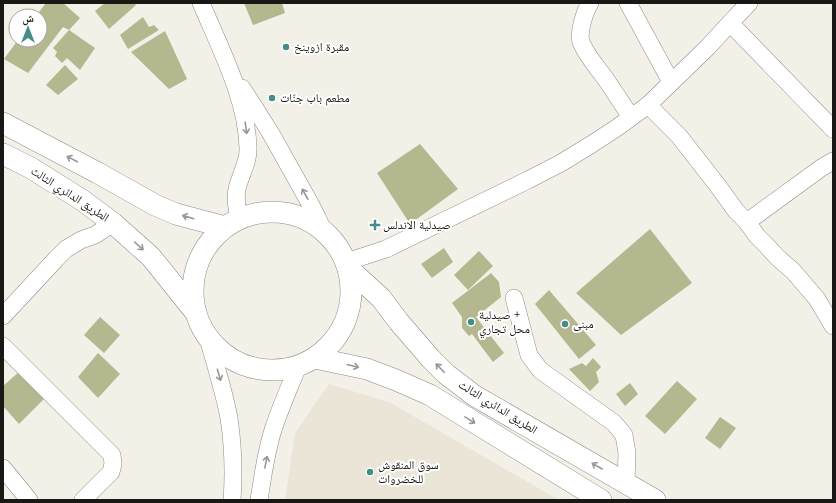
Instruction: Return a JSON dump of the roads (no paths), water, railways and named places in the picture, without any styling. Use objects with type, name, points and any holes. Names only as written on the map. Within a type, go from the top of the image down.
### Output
[{"type":"main road","points":[[3,123],[155,205],[176,214],[232,223]]},
{"type":"main road","name":"الطريق الدائري الثالث","points":[[3,154],[31,168],[82,200],[113,223],[151,257],[196,313]]},
{"type":"main road","points":[[273,212],[290,214],[307,220],[322,229],[340,250],[347,265],[351,284],[351,298],[348,312],[343,326],[336,338],[326,349],[307,362],[279,370],[258,369],[239,363],[222,352],[208,338],[201,326],[196,313],[193,294],[194,275],[200,257],[211,240],[232,223],[256,214],[273,212]]},
{"type":"main road","name":"الطريق الدائري الثالث","points":[[347,265],[381,298],[399,322],[446,374],[476,396],[655,500]]},
{"type":"main road","name":"الطريق الدائري الثالث","points":[[307,362],[367,370],[396,380],[430,395],[602,500]]},
{"type":"street","points":[[201,3],[227,64],[243,109],[248,141],[248,150],[237,190],[232,223]]},
{"type":"street","points":[[590,3],[585,13],[581,31],[581,40],[586,51],[631,117]]},
{"type":"street","points":[[628,3],[671,82]]},
{"type":"street","points":[[347,265],[386,249],[528,180],[561,163],[592,144],[648,105],[708,47],[749,3]]},
{"type":"street","points":[[730,23],[833,129]]},
{"type":"street","points":[[227,64],[270,132],[312,207],[322,229]]},
{"type":"street","points":[[648,105],[679,136],[757,236],[793,271],[817,299],[833,326]]},
{"type":"street","points":[[747,222],[821,168],[833,161]]},
{"type":"street","points":[[3,316],[66,249],[113,223]]},
{"type":"street","points":[[514,298],[529,355],[540,370],[614,423],[624,435],[627,453],[626,483]]},
{"type":"street","points":[[208,338],[229,417],[233,453],[232,500]]},
{"type":"street","points":[[3,346],[112,455],[113,464],[111,472],[83,500]]},
{"type":"street","points":[[260,500],[267,456],[274,428],[282,406],[307,362]]},
{"type":"street","points":[[3,468],[9,487],[29,500]]},
{"type":"place","name":"مقبرة ازوينخ","points":[[286,47]]},
{"type":"place","name":"مطعم باب جنّات","points":[[272,98]]},
{"type":"place","name":"صيدلية الاندلس","points":[[375,225]]},
{"type":"place","name":"صيدلية + محل تجاري","points":[[471,322]]},
{"type":"place","name":"مبنى","points":[[565,324]]},
{"type":"place","name":"سوق المنقوش للخضروات","points":[[370,472]]}]
